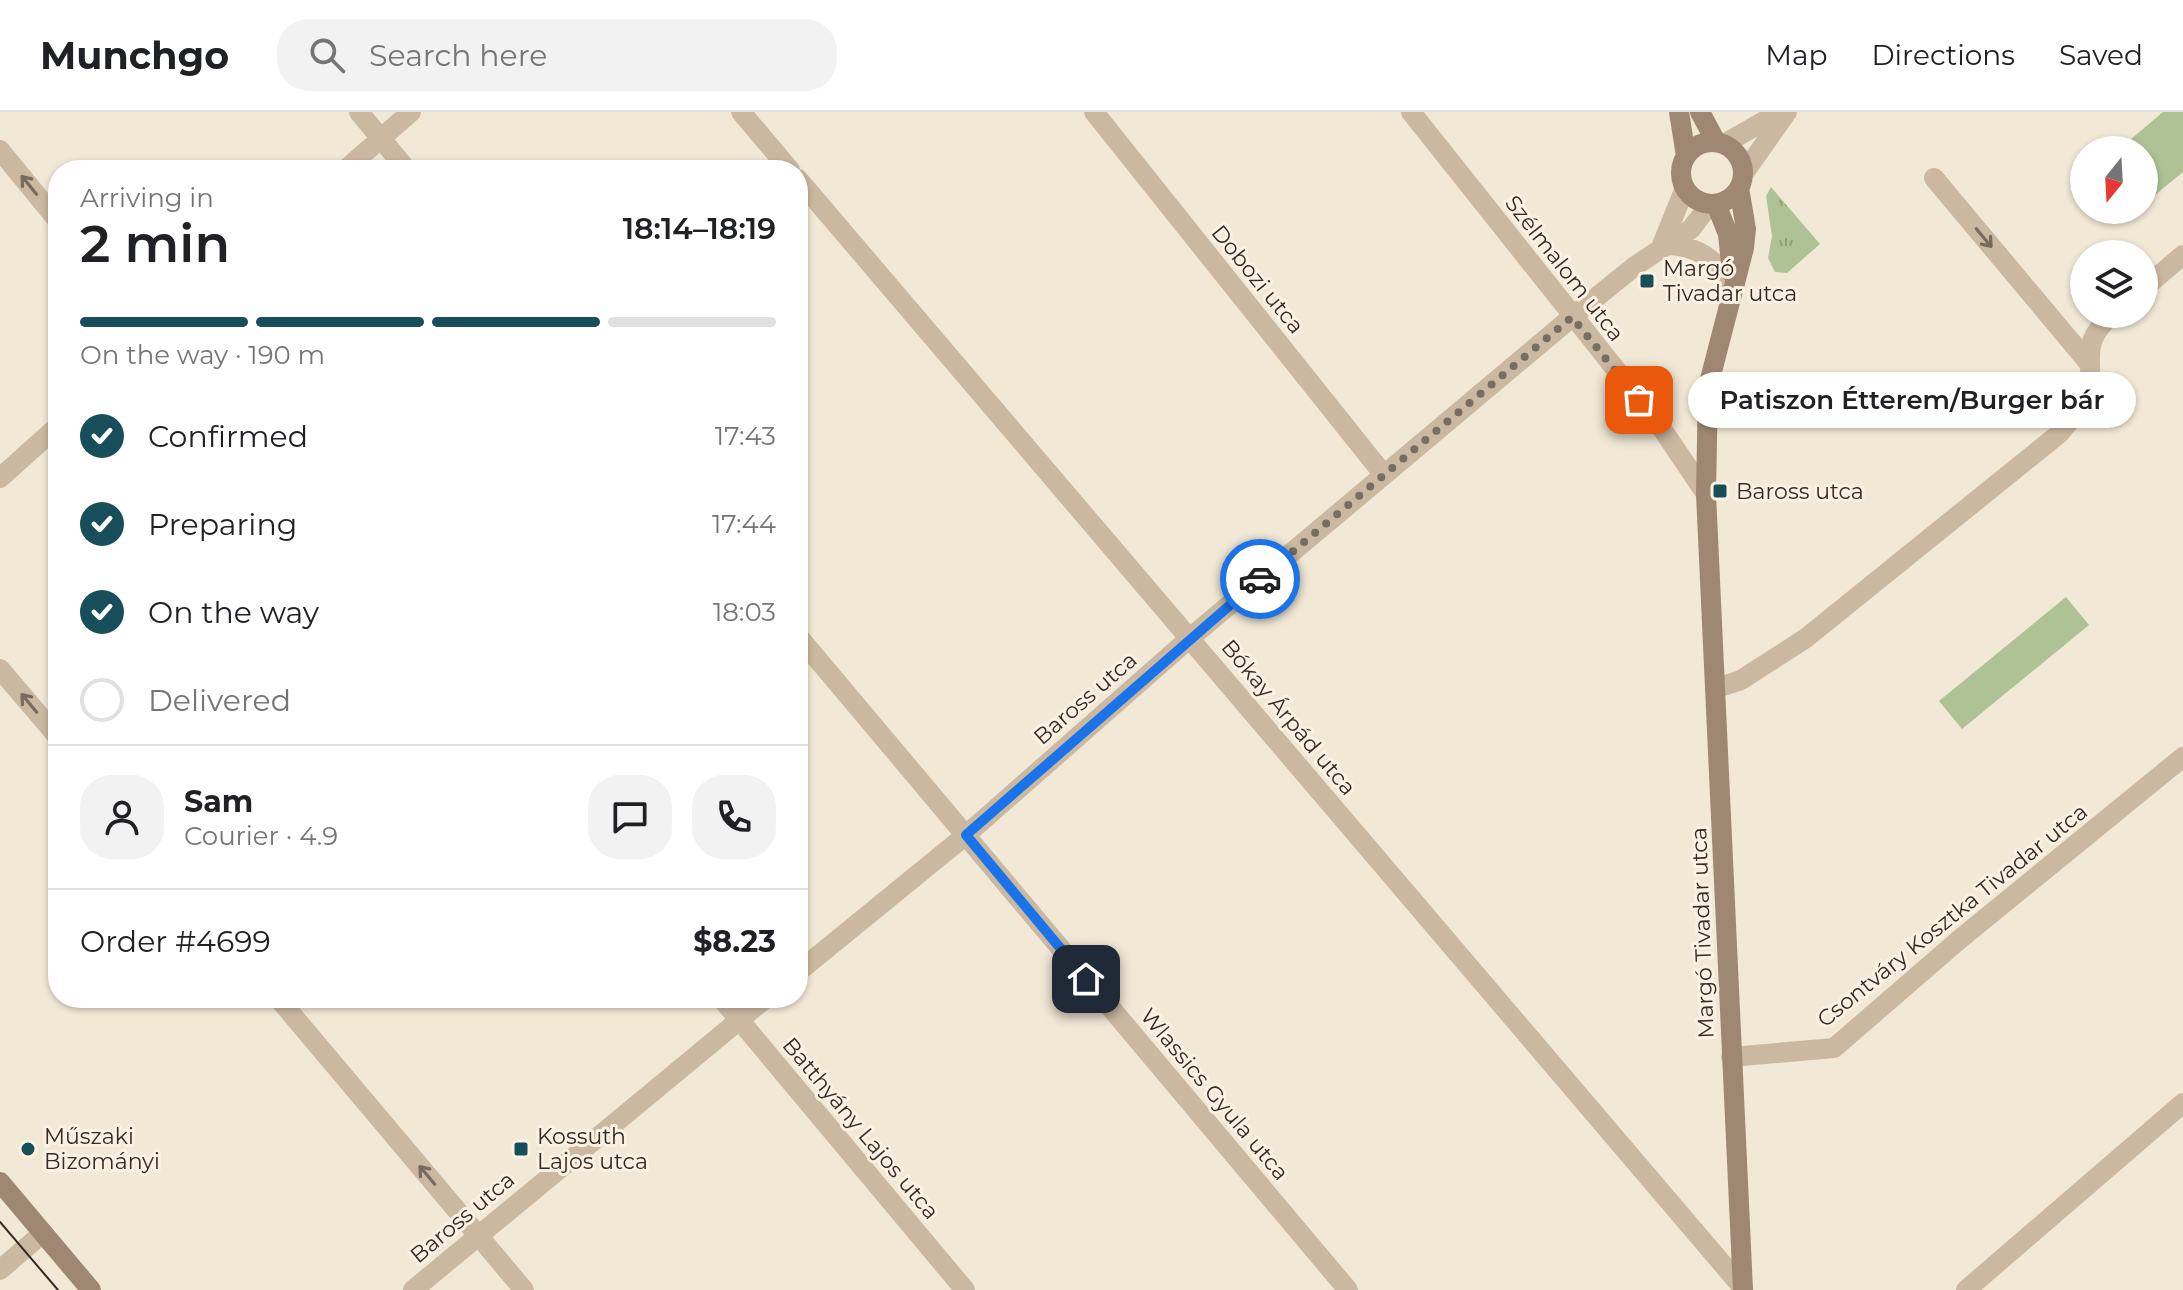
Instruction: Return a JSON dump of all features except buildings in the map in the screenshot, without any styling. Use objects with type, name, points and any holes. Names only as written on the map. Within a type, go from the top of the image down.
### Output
[{"type":"street","points":[[359,112],[399,160]]},
{"type":"street","points":[[357,160],[411,112]]},
{"type":"street","points":[[741,112],[782,160]]},
{"type":"street","name":"Dobozi utca","points":[[1094,112],[1384,475]]},
{"type":"street","name":"Szélmalom utca","points":[[1411,112],[1656,420],[1706,494]]},
{"type":"street","points":[[1679,112],[1686,156],[1681,172],[1685,188],[1696,199],[1713,204],[1733,196],[1787,112]]},
{"type":"street","points":[[1700,112],[1720,143],[1738,155],[1742,181]]},
{"type":"street","points":[[1686,156],[1704,143],[1720,143],[1780,112]]},
{"type":"street","points":[[0,150],[48,209]]},
{"type":"street","points":[[1934,178],[2088,362]]},
{"type":"street","name":"Margó Tivadar utca","points":[[1742,181],[1744,248],[1708,387],[1706,494],[1743,1289]]},
{"type":"street","name":"Baross utca","points":[[1662,245],[1685,188]]},
{"type":"street","name":"Bókay Árpád utca","points":[[808,191],[1743,1289]]},
{"type":"street","name":"Baross utca","points":[[808,964],[966,835],[1190,638],[1572,317],[1662,245],[1691,229],[1713,204]]},
{"type":"street","name":"Margó Tivadar utca","points":[[1713,204],[1728,234],[1733,290]]},
{"type":"street","points":[[1662,245],[1692,248],[1710,258],[1719,265],[1733,290]]},
{"type":"street","points":[[2158,276],[2183,255]]},
{"type":"street","points":[[1717,688],[1741,680],[1806,638],[2060,433],[2084,402],[2090,378],[2089,345],[2098,328]]},
{"type":"street","points":[[0,478],[48,435]]},
{"type":"street","name":"Wlassics Gyula utca","points":[[808,648],[1348,1290]]},
{"type":"street","points":[[0,669],[48,725]]},
{"type":"street","name":"Csontváry Kosztka Tivadar utca","points":[[1731,1057],[1834,1048],[1960,939],[2183,757]]},
{"type":"street","points":[[286,1008],[524,1290]]},
{"type":"street","name":"Batthyány Lajos utca","points":[[729,1008],[965,1290]]},
{"type":"street","name":"Baross utca","points":[[413,1290],[754,1008]]},
{"type":"street","points":[[1966,1290],[2183,1103]]},
{"type":"street","points":[[0,1182],[91,1290]]},
{"type":"street","points":[[0,1270],[43,1233]]},
{"type":"green space","points":[[2163,112],[2183,112],[2183,172],[2158,193],[2158,136],[2135,136]]},
{"type":"green space","points":[[1771,187],[1820,244],[1787,273],[1775,272],[1768,258],[1772,236],[1766,196]]},
{"type":"green space","points":[[2066,597],[2089,625],[1962,729],[1939,701]]},
{"type":"tram line","points":[[0,1222],[58,1290]]},
{"type":"way so far","points":[[1260,579],[1572,317],[1639,400]]},
{"type":"place","name":"Margó Tivadar utca","points":[[1647,281]]},
{"type":"place","name":"Patiszon Étterem/Burger bár","points":[[1639,400]]},
{"type":"place","name":"Baross utca","points":[[1720,491]]},
{"type":"place","name":"Műszaki Bizományi","points":[[28,1149]]},
{"type":"place","name":"Kossuth Lajos utca","points":[[521,1149]]},
{"type":"route","points":[[1086,979],[966,835],[1260,579]]}]
